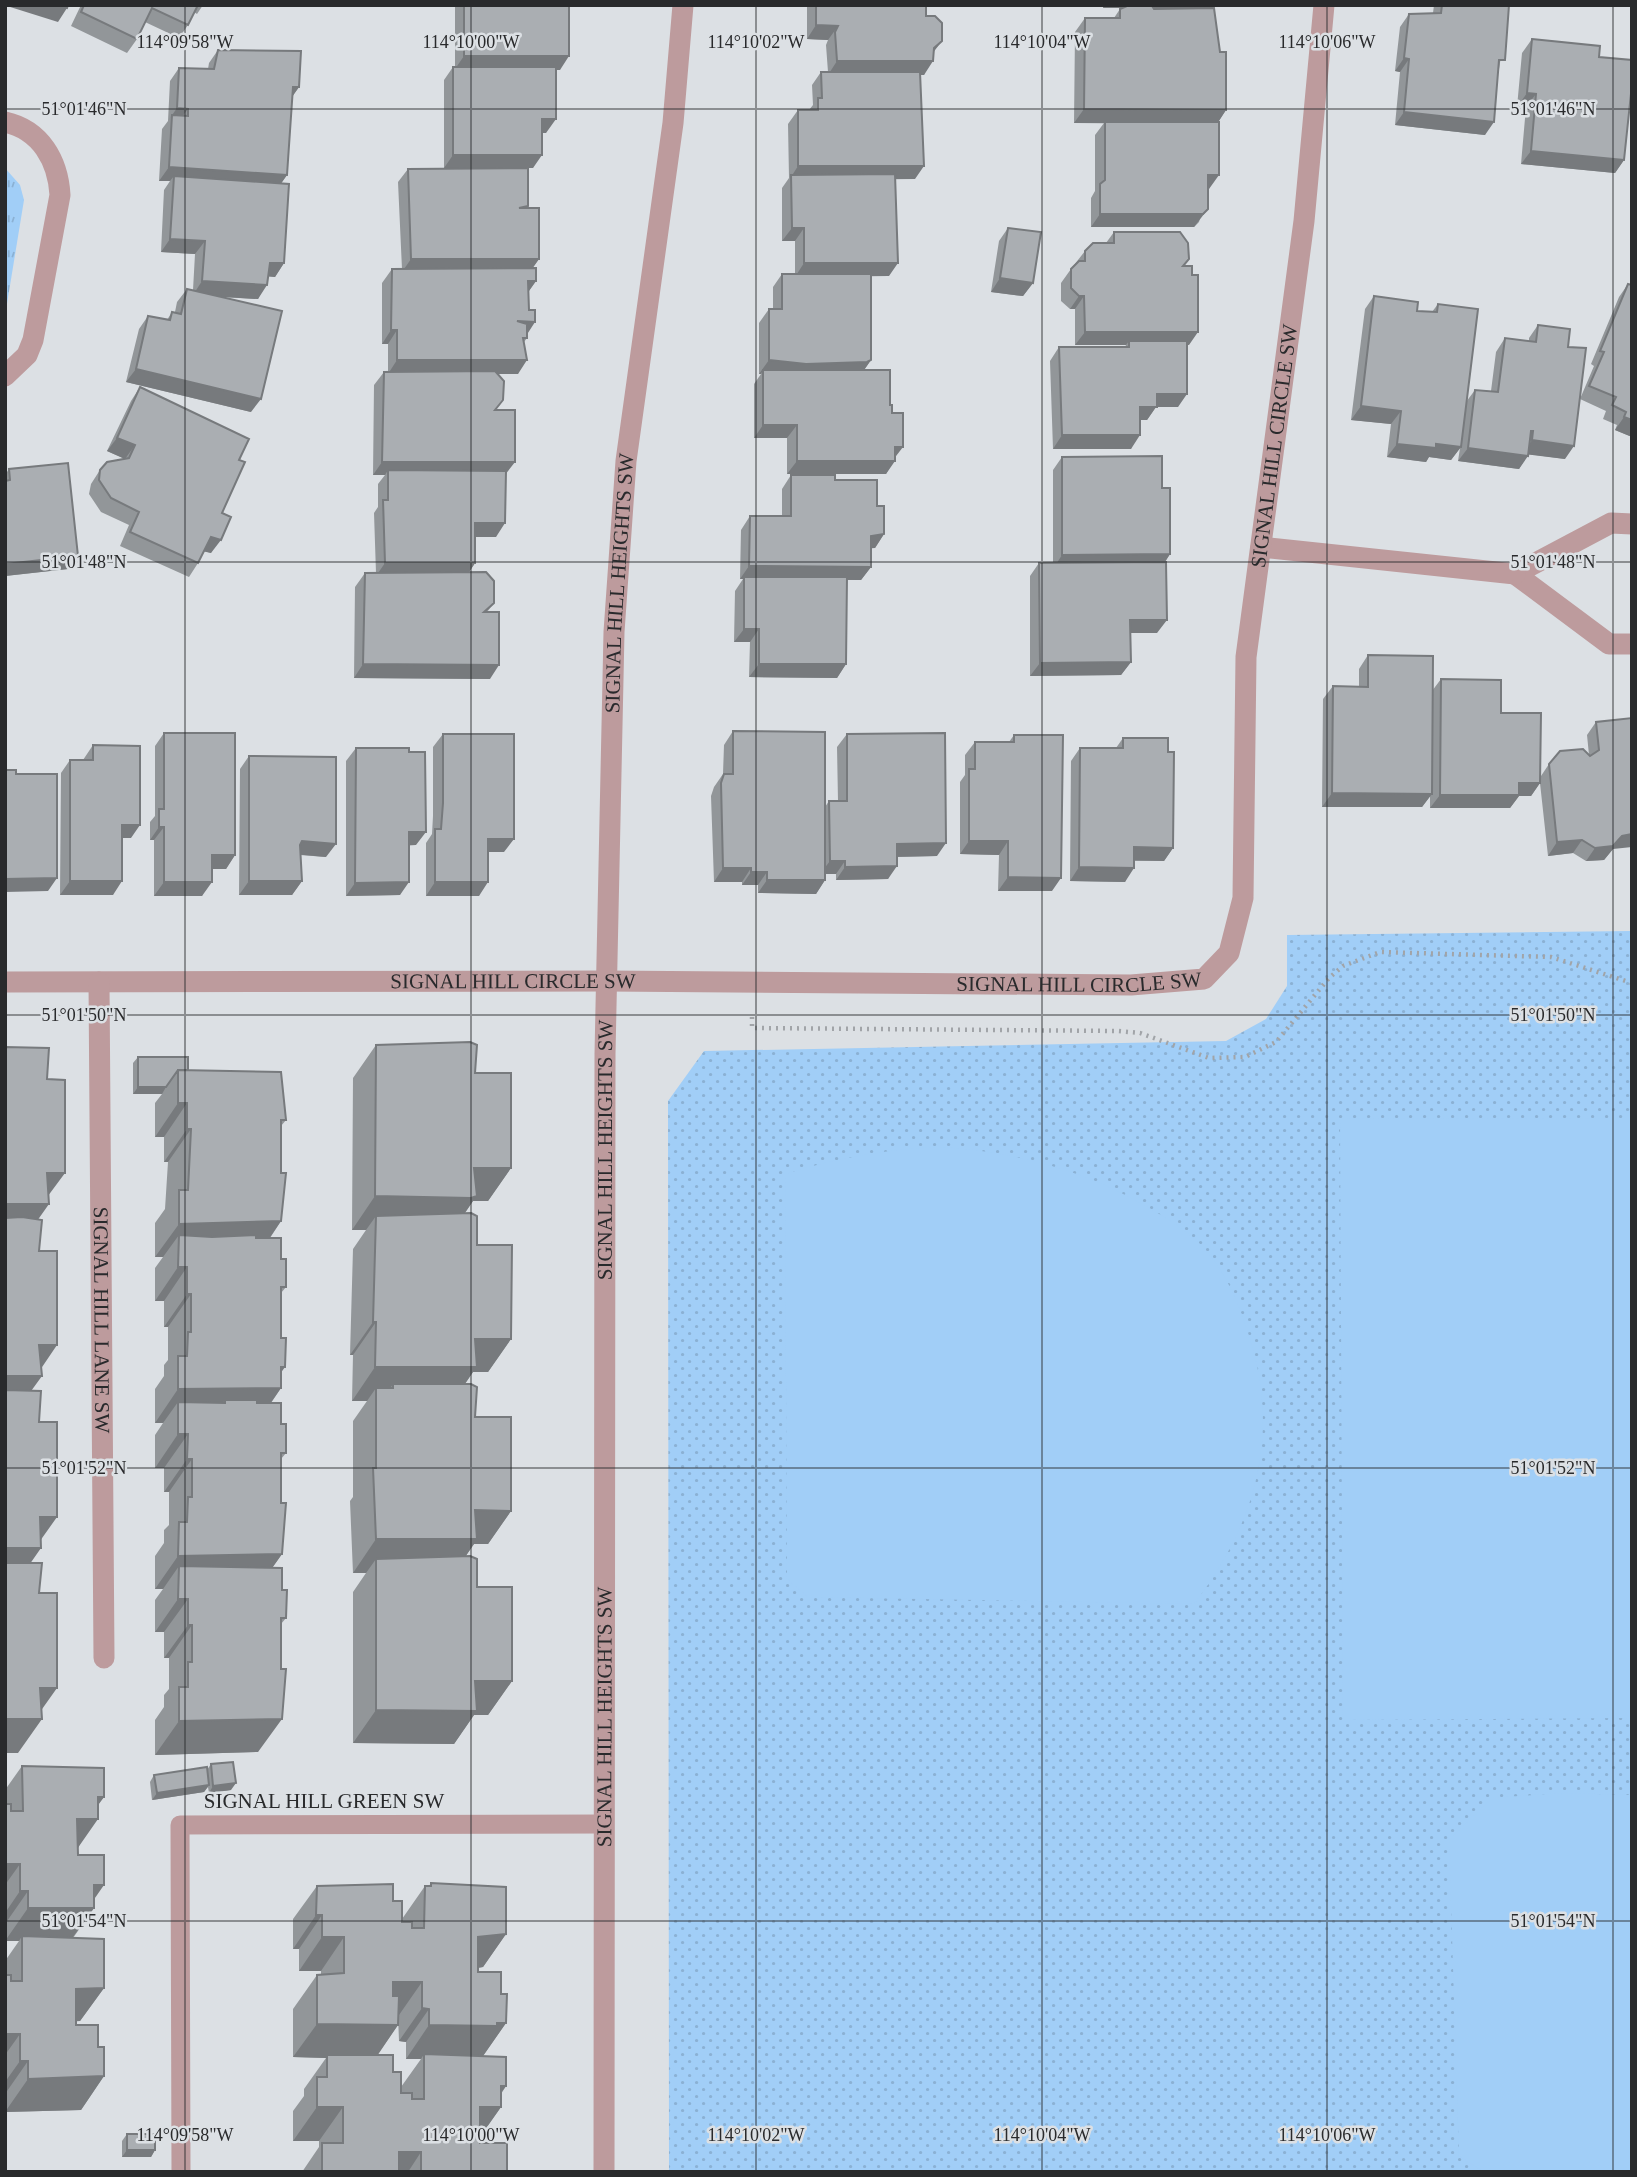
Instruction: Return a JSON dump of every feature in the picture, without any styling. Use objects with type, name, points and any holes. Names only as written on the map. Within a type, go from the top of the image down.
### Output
[{"type":"street","name":"SIGNAL HILL HEIGHTS SW","points":[[604,2172],[606,981],[614,632],[626,461],[673,123],[683,5]]},
{"type":"street","name":"SIGNAL HILL CIRCLE SW","points":[[5,982],[606,981],[1131,985],[1204,979],[1229,953],[1243,898],[1246,657],[1304,221],[1324,5]]},
{"type":"street","points":[[5,122],[30,133],[44,146],[59,177],[60,195],[33,340],[27,355],[5,376]]},
{"type":"street","points":[[1515,573],[1611,523],[1632,524]]},
{"type":"street","points":[[1261,547],[1515,573],[1609,645],[1632,645]]},
{"type":"street","name":"SIGNAL HILL LANE SW","points":[[99,982],[104,1658]]},
{"type":"lane","name":"SIGNAL HILL GREEN SW","points":[[181,2172],[180,1825],[604,1824]]},
{"type":"green space","points":[[5,168],[20,185],[24,200],[5,316]]},
{"type":"green space","points":[[1632,931],[1632,2172],[669,2172],[668,1101],[704,1051],[1226,1041],[1266,1019],[1287,986],[1287,935]]},
{"type":"green space","points":[[1632,1118],[1632,1718],[1343,1720],[1340,1119]]},
{"type":"green space","points":[[940,1147],[996,1153],[1050,1165],[1126,1195],[1185,1231],[1211,1256],[1225,1278],[1245,1324],[1258,1373],[1263,1408],[1262,1443],[1257,1477],[1247,1510],[1233,1542],[1194,1604],[808,1597],[787,1579],[785,1174],[862,1155]]},
{"type":"green space","points":[[1560,1793],[1632,1795],[1632,2172],[1484,2172],[1459,2156],[1449,1840],[1492,1798]]},
{"type":"building","points":[[84,5],[198,5],[188,25],[152,8],[137,39],[81,12]]},
{"type":"building","points":[[464,5],[569,5],[569,56],[464,56]]},
{"type":"building","points":[[816,5],[926,5],[926,16],[935,16],[942,23],[942,41],[934,48],[933,61],[837,61],[835,32],[838,26],[816,25]]},
{"type":"building","points":[[1442,5],[1509,5],[1505,60],[1499,60],[1494,122],[1404,112],[1409,59],[1404,58],[1409,14],[1441,13]]},
{"type":"building","points":[[1127,6],[1152,6],[1154,9],[1214,8],[1220,52],[1226,52],[1226,110],[1084,109],[1085,18],[1120,18],[1120,9]]},
{"type":"building","points":[[1532,39],[1600,46],[1599,57],[1632,60],[1624,160],[1531,151],[1536,94],[1527,93]]},
{"type":"building","points":[[218,50],[301,51],[299,87],[293,87],[287,175],[169,167],[172,115],[188,116],[188,109],[177,108],[179,68],[214,69]]},
{"type":"building","points":[[453,67],[556,67],[556,119],[542,119],[542,155],[453,155]]},
{"type":"building","points":[[821,72],[920,72],[924,166],[798,166],[798,110],[818,110],[818,98],[822,98]]},
{"type":"building","points":[[1105,122],[1219,122],[1219,175],[1208,175],[1208,209],[1203,214],[1100,214],[1100,184],[1105,180]]},
{"type":"building","points":[[528,168],[528,206],[519,208],[539,208],[539,259],[411,259],[408,169]]},
{"type":"building","points":[[895,174],[898,263],[804,263],[804,228],[792,228],[791,175]]},
{"type":"building","points":[[174,176],[289,184],[284,263],[270,263],[267,285],[202,281],[205,241],[170,239]]},
{"type":"building","points":[[1008,228],[1041,232],[1033,283],[1000,278]]},
{"type":"building","points":[[1114,232],[1180,232],[1188,243],[1189,259],[1183,266],[1192,266],[1192,275],[1198,275],[1198,332],[1085,332],[1084,296],[1079,296],[1071,288],[1071,269],[1079,261],[1085,261],[1085,251],[1093,243],[1114,243]]},
{"type":"building","points":[[536,268],[536,281],[528,281],[529,310],[535,310],[535,322],[517,321],[527,324],[527,338],[523,338],[527,360],[397,360],[397,330],[391,330],[392,269]]},
{"type":"building","points":[[782,274],[871,274],[871,360],[806,364],[769,360],[769,309],[782,309]]},
{"type":"building","points":[[1628,284],[1632,285],[1632,420],[1624,417],[1626,412],[1612,405],[1616,397],[1589,386],[1604,352],[1600,351]]},
{"type":"building","points":[[187,289],[282,311],[261,399],[136,369],[148,316],[170,320],[172,312],[181,314]]},
{"type":"building","points":[[1374,296],[1418,302],[1417,311],[1437,312],[1438,304],[1478,309],[1461,447],[1436,444],[1436,448],[1397,444],[1401,411],[1361,406]]},
{"type":"building","points":[[1538,325],[1570,329],[1568,347],[1586,348],[1574,446],[1532,440],[1531,431],[1528,456],[1468,448],[1475,390],[1498,392],[1505,338],[1536,342]]},
{"type":"building","points":[[1129,341],[1187,341],[1187,394],[1157,394],[1157,407],[1140,407],[1140,435],[1062,435],[1059,347],[1129,347]]},
{"type":"building","points":[[763,370],[890,370],[892,413],[903,413],[903,447],[895,447],[895,461],[797,461],[797,425],[763,425]]},
{"type":"building","points":[[495,371],[504,381],[503,400],[495,410],[515,410],[515,462],[382,462],[384,372]]},
{"type":"building","points":[[140,387],[249,439],[239,460],[245,462],[222,513],[231,517],[221,540],[211,537],[198,563],[130,532],[139,512],[111,498],[99,480],[100,470],[107,462],[129,458],[135,445],[117,438]]},
{"type":"building","points":[[1162,456],[1162,488],[1170,488],[1170,554],[1062,555],[1062,457]]},
{"type":"building","points":[[68,463],[78,556],[5,564],[5,481],[10,480],[9,469]]},
{"type":"building","points":[[388,470],[506,471],[505,523],[475,523],[475,563],[385,563],[383,500],[388,500]]},
{"type":"building","points":[[791,475],[835,475],[835,480],[877,480],[877,506],[884,506],[884,534],[871,536],[871,567],[749,566],[750,516],[791,516]]},
{"type":"building","points":[[1166,562],[1167,620],[1130,620],[1131,662],[1040,663],[1039,563]]},
{"type":"building","points":[[486,572],[494,581],[494,603],[484,612],[499,612],[499,665],[363,664],[365,573]]},
{"type":"building","points":[[744,577],[847,577],[846,664],[759,664],[759,629],[744,629]]},
{"type":"building","points":[[1368,655],[1433,656],[1432,794],[1332,793],[1333,686],[1368,687]]},
{"type":"building","points":[[1441,679],[1501,680],[1501,713],[1541,713],[1540,783],[1519,783],[1519,795],[1440,795]]},
{"type":"building","points":[[1632,718],[1632,834],[1622,836],[1613,846],[1595,848],[1582,840],[1557,842],[1549,764],[1560,751],[1583,749],[1590,756],[1599,750],[1596,722]]},
{"type":"building","points":[[733,731],[825,732],[825,880],[767,880],[767,872],[751,872],[751,868],[723,868],[721,783],[724,774],[733,774]]},
{"type":"building","points":[[164,733],[235,733],[235,855],[212,855],[212,882],[164,882],[164,827],[159,827],[159,809],[164,809]]},
{"type":"building","points":[[945,733],[946,843],[897,844],[897,866],[845,867],[845,861],[830,861],[829,801],[847,801],[847,734]]},
{"type":"building","points":[[443,734],[514,734],[514,839],[488,839],[488,882],[435,882],[435,829],[441,829],[443,803]]},
{"type":"building","points":[[1014,735],[1063,735],[1061,878],[1008,877],[1008,841],[969,841],[969,769],[975,769],[975,742],[1014,742]]},
{"type":"building","points":[[1123,738],[1168,738],[1168,752],[1174,752],[1173,848],[1134,847],[1134,868],[1079,867],[1080,748],[1123,748]]},
{"type":"building","points":[[93,745],[140,746],[140,825],[122,825],[122,881],[70,881],[70,760],[93,760]]},
{"type":"building","points":[[356,748],[409,748],[409,752],[425,752],[426,832],[409,832],[409,882],[355,883]]},
{"type":"building","points":[[249,756],[336,757],[336,844],[302,841],[302,881],[249,881]]},
{"type":"building","points":[[5,770],[16,770],[16,774],[57,774],[57,878],[5,879]]},
{"type":"building","points":[[470,1042],[477,1045],[475,1073],[511,1073],[511,1168],[474,1168],[477,1196],[471,1198],[375,1196],[376,1045]]},
{"type":"building","points":[[5,1047],[49,1048],[47,1079],[65,1080],[65,1173],[47,1173],[49,1204],[5,1204]]},
{"type":"building","points":[[138,1057],[188,1057],[188,1070],[178,1070],[166,1087],[138,1087]]},
{"type":"building","points":[[178,1070],[281,1072],[286,1120],[281,1120],[281,1173],[286,1173],[281,1221],[179,1224],[179,1190],[188,1190],[191,1129],[187,1129],[187,1103],[178,1103]]},
{"type":"building","points":[[471,1213],[477,1216],[477,1245],[512,1245],[511,1339],[475,1339],[477,1367],[375,1367],[376,1322],[373,1322],[376,1216]]},
{"type":"building","points":[[5,1218],[42,1220],[39,1251],[57,1251],[57,1345],[39,1345],[42,1376],[5,1376]]},
{"type":"building","points":[[179,1235],[256,1235],[256,1238],[281,1238],[281,1259],[286,1259],[286,1287],[281,1287],[281,1338],[286,1338],[281,1388],[178,1389],[178,1356],[187,1356],[188,1332],[191,1332],[191,1294],[187,1294],[187,1267],[178,1267]]},
{"type":"building","points":[[393,1384],[471,1384],[477,1387],[475,1417],[511,1417],[511,1511],[475,1510],[477,1539],[376,1539],[373,1468],[376,1468],[376,1388],[393,1388]]},
{"type":"building","points":[[5,1390],[41,1391],[39,1422],[57,1422],[57,1517],[40,1517],[41,1548],[5,1548]]},
{"type":"building","points":[[225,1400],[281,1403],[281,1424],[286,1424],[286,1453],[281,1453],[281,1503],[286,1503],[282,1554],[178,1556],[179,1522],[187,1522],[188,1497],[192,1497],[192,1459],[187,1459],[188,1434],[178,1434],[178,1402],[225,1403]]},
{"type":"building","points":[[470,1556],[477,1559],[477,1587],[512,1587],[512,1681],[475,1681],[477,1711],[376,1710],[376,1559]]},
{"type":"building","points":[[5,1563],[42,1563],[39,1593],[57,1593],[57,1688],[40,1688],[42,1719],[5,1719]]},
{"type":"building","points":[[179,1566],[282,1568],[282,1590],[287,1590],[286,1618],[281,1618],[281,1669],[286,1669],[282,1719],[179,1721],[179,1687],[188,1687],[188,1662],[192,1662],[192,1625],[188,1625],[188,1599],[178,1599]]},
{"type":"building","points":[[233,1762],[236,1783],[213,1786],[211,1764]]},
{"type":"building","points":[[22,1766],[104,1768],[104,1797],[98,1797],[98,1819],[77,1819],[78,1855],[104,1855],[104,1885],[94,1885],[94,1908],[28,1908],[28,1891],[20,1891],[20,1864],[5,1864],[5,1804],[11,1804],[11,1811],[23,1811]]},
{"type":"building","points":[[207,1767],[209,1785],[157,1793],[154,1775]]},
{"type":"building","points":[[431,1883],[506,1887],[506,1934],[478,1937],[478,1972],[501,1972],[501,1994],[507,1994],[506,2023],[497,2023],[497,2026],[429,2025],[429,2009],[422,2008],[422,1982],[393,1982],[393,1996],[399,1996],[398,2025],[317,2024],[317,1975],[344,1973],[344,1937],[322,1937],[322,1915],[316,1915],[317,1886],[393,1884],[393,1901],[402,1901],[402,1922],[412,1922],[412,1928],[424,1928],[425,1886],[431,1886]]},
{"type":"building","points":[[22,1936],[104,1939],[104,1988],[76,1989],[76,2025],[98,2025],[98,2047],[104,2047],[104,2076],[28,2079],[28,2061],[20,2061],[20,2034],[5,2034],[5,1975],[11,1975],[11,1981],[22,1981]]},
{"type":"building","points":[[424,2054],[506,2057],[506,2086],[501,2086],[501,2107],[480,2107],[480,2143],[507,2143],[507,2172],[421,2172],[421,2152],[399,2152],[399,2172],[322,2172],[322,2143],[343,2143],[343,2107],[317,2107],[317,2077],[327,2077],[327,2055],[393,2055],[393,2072],[401,2072],[401,2093],[412,2093],[412,2099],[424,2099]]},
{"type":"building","points":[[127,2134],[155,2134],[155,2150],[127,2150]]}]
